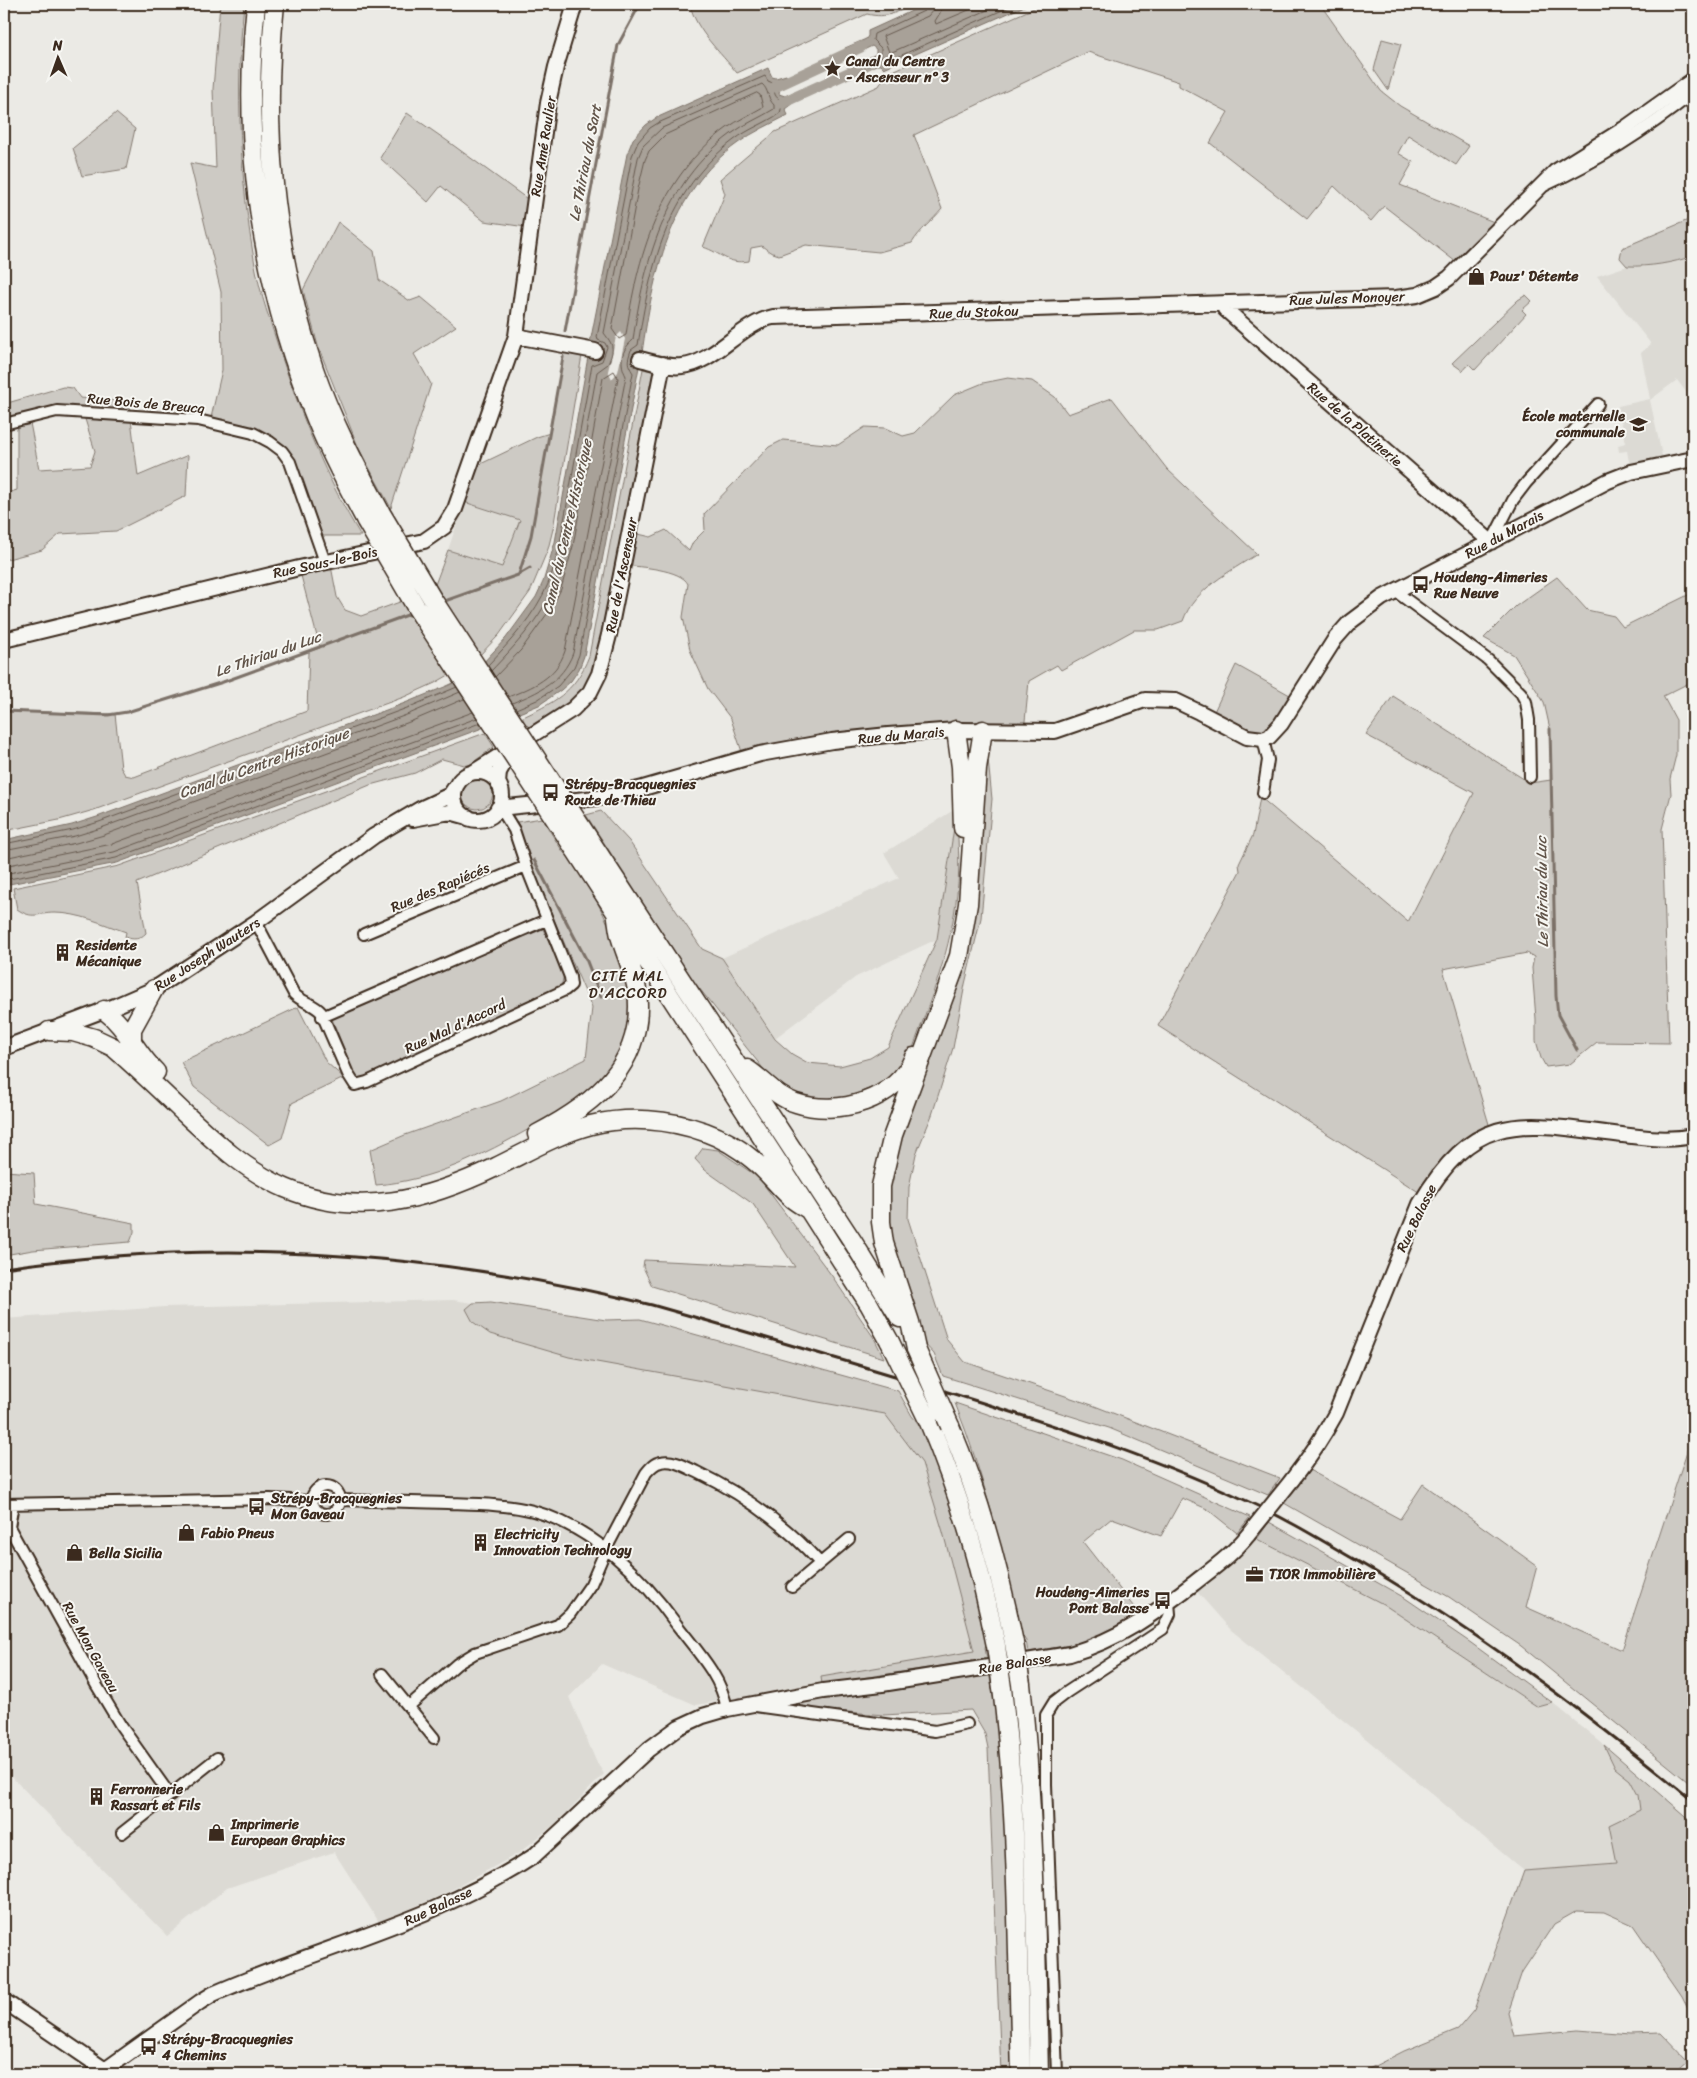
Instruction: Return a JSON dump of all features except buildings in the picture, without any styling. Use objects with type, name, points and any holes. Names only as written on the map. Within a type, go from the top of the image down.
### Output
[{"type":"highway","points":[[256,4],[250,85],[251,125],[260,225],[270,278],[282,324],[316,420],[373,517],[416,607],[810,1210],[869,1304],[928,1420],[948,1469],[984,1583],[996,1646],[1010,1750],[1021,2074]]},
{"type":"highway","points":[[275,4],[269,124],[279,223],[288,272],[299,319],[325,396],[373,517],[433,600],[884,1290],[916,1349],[967,1467],[985,1517],[1002,1578],[1021,1684],[1032,1810],[1039,2074]]},
{"type":"highway","points":[[736,1062],[760,1077],[768,1087],[781,1096],[796,1103],[828,1108],[864,1101],[882,1094],[897,1083],[911,1064],[948,962],[956,931],[960,903],[963,828],[961,767],[956,730]]},
{"type":"highway","points":[[916,1349],[910,1322],[884,1244],[881,1222],[881,1186],[892,1135],[961,948],[968,904],[977,768],[983,730]]},
{"type":"highway","points":[[104,1010],[115,1018],[145,1062],[222,1135],[268,1167],[294,1180],[332,1192],[352,1194],[398,1193],[449,1177],[490,1159],[567,1118],[585,1106],[614,1077],[625,1059],[633,1038],[637,1013],[637,990],[631,965],[620,938],[616,912]]},
{"type":"highway","points":[[132,1042],[132,1029],[154,989]]},
{"type":"highway","points":[[104,1010],[105,1023],[113,1047]]},
{"type":"highway","points":[[49,1031],[73,1032],[94,1038],[113,1047],[216,1143],[238,1160],[285,1188],[326,1201],[373,1204],[399,1202],[423,1196],[494,1168],[557,1136],[611,1122],[646,1120],[705,1132],[729,1144],[754,1160],[790,1197],[810,1210]]},
{"type":"street","name":"Rue Amé Raulier","points":[[522,290],[548,103],[556,67],[575,4]]},
{"type":"street","name":"Rue Jules Monoyer","points":[[1239,301],[1358,300],[1417,295],[1436,287],[1450,278],[1534,191],[1555,172],[1624,129],[1693,80]]},
{"type":"street","name":"Rue Jules Monoyer","points":[[1534,191],[1568,175],[1624,142],[1693,93]]},
{"type":"street","name":"Rue Sous-le-Bois","points":[[4,640],[325,562],[424,541],[444,527],[455,509],[516,336],[522,290]]},
{"type":"street","name":"Rue du Stokou","points":[[663,364],[682,366],[694,363],[718,349],[756,322],[774,317],[1225,303],[1239,301]]},
{"type":"street","name":"Rue de la Platinerie","points":[[1225,303],[1225,309],[1232,316],[1491,542]]},
{"type":"street","points":[[516,336],[589,350]]},
{"type":"street","points":[[640,359],[663,364]]},
{"type":"street","name":"Rue de l'Ascenseur","points":[[474,772],[573,709],[590,692],[599,674],[609,635],[663,364]]},
{"type":"street","points":[[1491,542],[1513,500],[1526,483],[1598,404]]},
{"type":"street","name":"Rue Bois de Breucq","points":[[4,424],[57,411],[84,411],[198,420],[253,433],[282,451],[290,462],[325,562]]},
{"type":"street","name":"Rue du Marais","points":[[496,810],[612,795],[643,788],[744,758],[779,750],[858,738],[956,730],[1055,731],[1138,702],[1163,699],[1200,712],[1247,737],[1263,739],[1269,737],[1280,724],[1335,639],[1350,622],[1368,607],[1519,526],[1620,476],[1693,459]]},
{"type":"street","points":[[1396,591],[1488,660],[1520,692],[1526,702],[1529,720],[1530,777]]},
{"type":"street","points":[[1263,739],[1268,760],[1263,793]]},
{"type":"street","name":"Rue de l'Ascenseur","points":[[500,788],[499,772],[514,748]]},
{"type":"street","points":[[496,810],[482,819],[468,817],[462,813],[455,801],[456,786],[460,780],[474,772],[488,774],[500,788],[496,810],[514,830]]},
{"type":"street","name":"Rue Joseph Wauters","points":[[4,1048],[154,989],[256,922],[374,836],[450,795],[460,780]]},
{"type":"street","name":"Rue du Marais","points":[[500,788],[503,796],[509,800],[532,805]]},
{"type":"street","points":[[514,830],[515,816],[518,811],[532,805]]},
{"type":"street","name":"Rue Joseph Wauters","points":[[392,826],[436,813],[450,812],[468,817]]},
{"type":"street","name":"Rue Mal d'Accord","points":[[256,922],[294,994],[300,1000],[317,1008],[355,1085],[367,1082],[565,990],[571,985],[570,976],[546,920],[514,830]]},
{"type":"street","name":"Rue des Rapiécés","points":[[364,934],[526,866]]},
{"type":"street","points":[[322,1017],[546,920]]},
{"type":"street","name":"Rue Balasse","points":[[105,2073],[213,1994],[405,1922],[513,1870],[534,1856],[650,1749],[680,1727],[703,1716],[746,1705],[823,1691],[882,1684],[1070,1654],[1113,1639],[1169,1603],[1223,1560],[1248,1536],[1320,1442],[1336,1413],[1420,1204],[1437,1176],[1463,1148],[1491,1132],[1514,1127],[1557,1128],[1666,1140],[1693,1136]]},
{"type":"street","points":[[409,1706],[457,1664],[475,1653],[558,1624],[579,1604],[591,1584],[606,1549],[646,1473],[652,1465],[660,1462],[669,1461],[683,1465],[724,1484],[759,1506],[820,1563]]},
{"type":"street","points":[[325,1485],[334,1488],[340,1500],[337,1509],[328,1514],[319,1513],[315,1510],[311,1501],[313,1492],[325,1485]]},
{"type":"street","points":[[340,1500],[496,1505],[516,1507],[556,1520],[606,1549],[631,1570],[670,1614],[717,1680],[724,1694],[727,1709]]},
{"type":"street","name":"Rue Mon Gaveau","points":[[170,1795],[121,1726],[97,1686],[9,1527],[8,1504],[311,1501]]},
{"type":"street","points":[[792,1587],[849,1539]]},
{"type":"street","points":[[1057,2074],[1046,1784],[1046,1715],[1054,1702],[1067,1692],[1164,1629],[1170,1614],[1169,1603]]},
{"type":"street","points":[[382,1674],[434,1738]]},
{"type":"street","name":"Rue Balasse","points":[[746,1705],[935,1731],[967,1724]]},
{"type":"street","points":[[122,1833],[217,1758]]},
{"type":"street","points":[[4,2001],[105,2073]]},
{"type":"shaded area","points":[[220,4],[244,4],[241,36],[240,134],[250,233],[260,287],[280,352],[306,423],[337,492],[361,536],[322,536],[302,481],[290,462],[270,442],[210,422],[222,370],[221,292],[190,163],[216,168],[213,89]]},
{"type":"shaded area","points":[[690,4],[915,4],[886,15],[867,14],[737,73],[703,32],[697,23]]},
{"type":"shaded area","points":[[1043,4],[1320,4],[1381,91],[1400,106],[1469,146],[1456,165],[1408,135],[1398,153],[1413,162],[1400,185],[1494,222],[1456,262],[1384,206],[1371,221],[1334,186],[1307,219],[1210,143],[1228,112],[1179,86],[1179,82],[1088,52],[914,135],[942,209],[912,243],[879,252],[806,245],[779,255],[770,252],[762,246],[751,248],[749,261],[741,262],[730,260],[703,247],[725,194],[720,179],[775,132],[879,86],[886,74]]},
{"type":"shaded area","points":[[1382,39],[1401,44],[1388,90],[1374,70]]},
{"type":"shaded area","points":[[116,113],[135,129],[126,169],[82,176],[73,148]]},
{"type":"shaded area","points":[[407,113],[530,201],[526,227],[484,221],[441,186],[428,202],[380,158]]},
{"type":"shaded area","points":[[1693,218],[1693,256],[1677,261],[1644,266],[1627,266],[1620,258],[1622,248]]},
{"type":"shaded area","points":[[338,222],[374,251],[379,280],[410,301],[421,297],[456,326],[414,354],[431,384],[391,508],[359,449],[318,346],[303,290]]},
{"type":"shaded area","points":[[1693,256],[1693,401],[1677,380],[1650,400],[1664,465],[1631,472],[1627,451],[1619,452],[1618,445],[1626,443],[1618,406],[1650,399],[1641,353],[1651,344],[1597,276],[1627,266],[1641,267],[1683,260]]},
{"type":"shaded area","points":[[1526,295],[1532,301],[1522,310],[1526,314],[1475,370],[1469,364],[1463,371],[1452,363],[1518,300]]},
{"type":"shaded area","points":[[567,345],[583,349],[548,549],[530,592],[499,635],[475,660],[435,683],[404,697],[94,810],[59,820],[4,831],[4,711],[115,714],[121,768],[125,775],[134,777],[307,711],[309,652],[320,648],[299,568],[331,566],[337,597],[345,610],[361,616],[433,590],[448,550],[502,567],[520,520],[458,500],[468,470],[537,437],[550,433],[563,357]]},
{"type":"shaded area","points":[[643,369],[652,371],[656,375],[630,532],[651,537],[666,530],[689,551],[693,542],[705,530],[704,514],[769,447],[783,440],[838,445],[865,427],[885,428],[903,436],[915,433],[954,395],[983,383],[1008,378],[1032,381],[1055,397],[1068,414],[1112,398],[1167,469],[1257,554],[1204,590],[1188,610],[1183,621],[1158,630],[1134,630],[1061,670],[1057,665],[1029,681],[1024,731],[983,730],[744,758],[731,719],[708,689],[690,650],[683,617],[688,584],[684,579],[669,572],[624,565],[590,692],[530,737],[519,719],[552,702],[570,688],[589,656]]},
{"type":"shaded area","points":[[63,387],[73,388],[80,398],[130,402],[131,414],[84,411],[4,424],[4,404]]},
{"type":"shaded area","points":[[84,416],[131,419],[138,476],[188,455],[186,496],[116,531],[60,534],[42,550],[4,560],[4,494],[17,490],[17,429],[24,424],[30,423],[39,469],[90,466],[95,451]]},
{"type":"shaded area","points":[[464,502],[520,520],[502,567],[448,550]]},
{"type":"shaded area","points":[[1557,577],[1587,610],[1614,616],[1623,627],[1690,594],[1693,601],[1693,681],[1663,696],[1676,720],[1676,755],[1670,779],[1671,794],[1662,829],[1669,1043],[1597,1042],[1570,1064],[1546,1067],[1536,1041],[1532,968],[1534,957],[1527,953],[1443,969],[1491,1131],[1425,1196],[1158,1026],[1240,871],[1239,864],[1253,835],[1260,797],[1408,922],[1474,793],[1366,735],[1393,696],[1530,783],[1551,780],[1550,729],[1544,702],[1514,655],[1484,638],[1516,606]]},
{"type":"shaded area","points":[[1236,665],[1297,699],[1269,737],[1211,718]]},
{"type":"shaded area","points":[[485,733],[494,747],[468,766],[442,759],[415,773],[370,785],[137,883],[146,933],[139,938],[125,937],[126,932],[82,917],[64,913],[31,915],[17,909],[13,888],[119,866]]},
{"type":"shaded area","points":[[987,749],[992,799],[981,918],[965,984],[953,1048],[932,1115],[916,1154],[909,1187],[908,1219],[947,1340],[965,1362],[1092,1405],[1280,1478],[1268,1495],[1109,1428],[943,1376],[934,1354],[924,1343],[898,1273],[886,1218],[894,1148],[958,972]]},
{"type":"shaded area","points":[[477,777],[489,781],[493,793],[489,805],[477,809],[465,805],[461,793],[465,781]]},
{"type":"shaded area","points":[[957,808],[937,939],[856,977],[775,1038],[722,958],[899,878],[884,853]]},
{"type":"shaded area","points":[[957,808],[959,872],[954,914],[940,972],[913,1048],[907,1060],[893,1076],[876,1086],[849,1097],[823,1100],[799,1095],[773,1081],[695,983],[586,815],[601,811],[629,841],[702,949],[722,958],[775,1039],[792,1054],[808,1063],[840,1066],[870,1058],[888,1047],[937,939]]},
{"type":"shaded area","points":[[542,818],[561,849],[571,860],[592,892],[627,966],[630,1002],[627,1031],[623,1044],[609,1070],[592,1089],[567,1107],[531,1128],[457,1165],[397,1183],[376,1185],[370,1150],[405,1135],[501,1101],[586,1059],[592,1008],[530,863],[517,822]]},
{"type":"shaded area","points":[[543,929],[564,974],[561,988],[361,1079],[355,1076],[332,1019]]},
{"type":"shaded area","points":[[298,1007],[326,1062],[344,1078],[292,1103],[282,1138],[269,1145],[194,1087],[181,1062]]},
{"type":"shaded area","points":[[703,1148],[718,1150],[758,1177],[832,1276],[874,1338],[884,1358],[652,1286],[643,1267],[644,1260],[795,1267],[753,1204],[705,1170],[695,1159]]},
{"type":"shaded area","points":[[4,1171],[34,1173],[36,1204],[134,1223],[134,1232],[130,1242],[33,1250],[4,1255]]},
{"type":"shaded area","points":[[453,1300],[473,1303],[491,1302],[606,1320],[640,1319],[898,1391],[912,1416],[925,1432],[988,1635],[985,1648],[987,1659],[696,1705],[602,1664],[569,1697],[596,1761],[604,1774],[557,1822],[519,1853],[444,1894],[379,1922],[334,1852],[227,1888],[167,1936],[4,1769],[4,1319],[164,1307]]},
{"type":"shaded area","points":[[491,1302],[606,1320],[640,1319],[898,1391],[912,1416],[925,1432],[951,1496],[988,1635],[985,1648],[987,1659],[822,1684],[821,1677],[974,1651],[943,1532],[922,1463],[885,1414],[569,1357],[490,1334],[473,1322],[466,1309],[473,1303]]},
{"type":"shaded area","points":[[955,1403],[1122,1460],[1250,1517],[1237,1533],[1207,1509],[1182,1498],[1161,1536],[1112,1518],[1083,1542],[1144,1620],[1121,1625],[1082,1643],[1028,1652],[1026,1641],[1021,1634],[985,1488]]},
{"type":"shaded area","points":[[1688,1448],[1693,1451],[1693,1786],[1521,1646],[1449,1597],[1284,1503],[1309,1470],[1400,1519],[1423,1484],[1537,1566],[1526,1607],[1622,1650]]},
{"type":"shaded area","points":[[1269,1522],[1405,1598],[1553,1703],[1538,1707],[1383,1604],[1257,1539]]},
{"type":"shaded area","points":[[1257,1539],[1383,1604],[1538,1707],[1553,1703],[1604,1745],[1615,1768],[1630,1779],[1638,1795],[1640,1810],[1617,1864],[1524,1871],[1370,1742],[1231,1630],[1191,1585],[1239,1546]]},
{"type":"shaded area","points":[[989,1672],[1001,1742],[1007,1811],[1014,2074],[1001,2074],[988,1748],[985,1734],[971,1710],[884,1715],[790,1707],[790,1702]]},
{"type":"shaded area","points":[[1604,1745],[1693,1822],[1693,2018],[1682,1996],[1633,1925],[1604,1912],[1577,1911],[1554,1924],[1522,1972],[1508,2013],[1514,2036],[1578,2030],[1631,2034],[1662,2033],[1688,2060],[1672,2074],[1359,2074],[1404,2051],[1458,2029],[1474,2010],[1524,1871],[1617,1864],[1609,1825],[1640,1810],[1638,1795],[1630,1780],[1615,1768]]},
{"type":"water","points":[[927,4],[1029,4],[884,68],[881,65],[876,65],[858,74],[854,65],[876,54],[876,49],[872,46],[849,57],[845,48],[866,39],[868,31]]},
{"type":"water","points":[[768,68],[772,77],[776,78],[786,75],[789,83],[780,87],[779,94],[785,96],[793,92],[797,100],[785,109],[788,115],[738,143],[715,163],[695,186],[680,211],[668,238],[659,266],[646,324],[642,353],[635,352],[632,365],[639,367],[584,656],[579,669],[571,681],[539,705],[477,730],[117,863],[4,885],[4,840],[72,825],[97,817],[405,703],[464,678],[482,664],[506,638],[536,597],[543,582],[555,542],[588,357],[598,359],[602,346],[590,343],[627,154],[633,139],[646,125],[656,118]]},
{"type":"pier","points":[[621,332],[625,339],[618,372],[612,379],[608,371],[616,337]]},
{"type":"waterway","name":"Le Thiriau du Sart","points":[[565,331],[618,45],[640,4]]},
{"type":"waterway","name":"Canal du Centre Historique","points":[[775,87],[861,47]]},
{"type":"waterway","name":"Canal du Centre Historique","points":[[782,103],[870,63]]},
{"type":"waterway","points":[[519,574],[531,536],[563,357]]},
{"type":"waterway","name":"Le Thiriau du Luc","points":[[442,602],[518,575],[530,568]]},
{"type":"waterway","name":"Le Thiriau du Luc","points":[[4,711],[108,715],[127,712],[223,682],[413,613]]},
{"type":"waterway","name":"Le Thiriau du Luc","points":[[1550,729],[1556,996],[1558,1015],[1577,1050]]},
{"type":"waterway","points":[[534,860],[586,959],[601,997]]},
{"type":"railway","points":[[4,1268],[85,1259],[167,1253],[248,1252],[330,1255],[411,1262],[492,1273],[572,1287],[652,1305],[1009,1411],[1169,1467],[1285,1519],[1391,1581],[1481,1639],[1610,1734],[1693,1801]]},
{"type":"place","name":"Canal du Centre - Ascenseur n° 3","points":[[832,69]]},
{"type":"place","name":"Pauz' Détente","points":[[1476,276]]},
{"type":"place","name":"École maternelle communale","points":[[1639,424]]},
{"type":"place","name":"Houdeng-Aimeries Rue Neuve","points":[[1420,585]]},
{"type":"place","name":"Strépy-Bracquegnies Route de Thieu","points":[[551,792]]},
{"type":"place","name":"Residente Mécanique","points":[[62,953]]},
{"type":"place","name":"Strépy-Bracquegnies Mon Gaveau","points":[[257,1506]]},
{"type":"place","name":"Fabio Pneus","points":[[187,1533]]},
{"type":"place","name":"Electricity Innovation Technology","points":[[480,1542]]},
{"type":"place","name":"Bella Sicilia","points":[[75,1553]]},
{"type":"place","name":"TIOR Immobilière","points":[[1255,1574]]},
{"type":"place","name":"Houdeng-Aimeries Pont Balasse","points":[[1163,1600]]},
{"type":"place","name":"Ferronnerie Rassart et Fils","points":[[97,1797]]},
{"type":"place","name":"Imprimerie European Graphics","points":[[217,1832]]},
{"type":"place","name":"Strépy-Bracquegnies 4 Chemins","points":[[148,2047]]},
{"type":"district","name":"CITÉ MAL D'ACCORD","points":[[628,984]]}]
